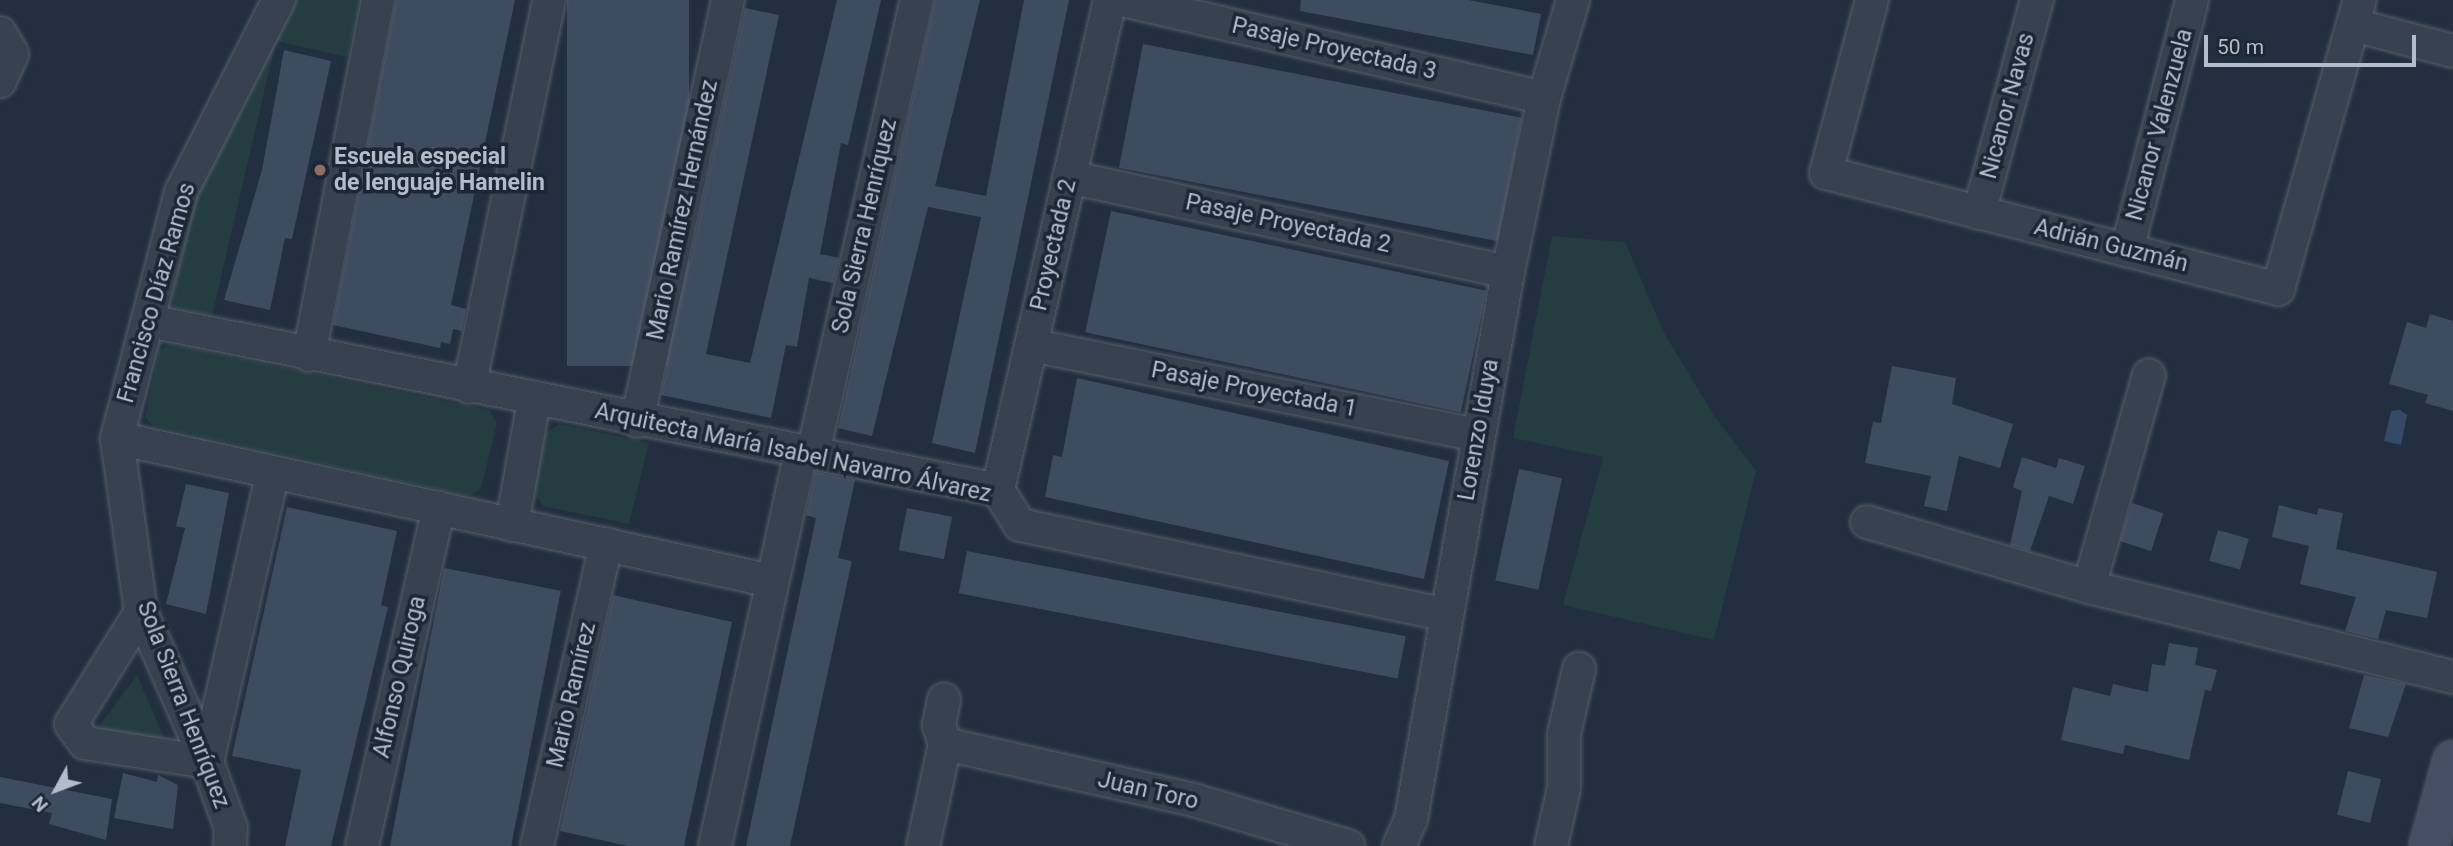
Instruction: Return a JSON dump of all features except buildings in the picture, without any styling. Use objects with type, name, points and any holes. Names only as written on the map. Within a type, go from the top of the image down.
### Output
[{"type":"street","name":"Francisco Díaz Ramos","points":[[117,438],[181,192],[279,0]]},
{"type":"street","points":[[309,355],[377,0]]},
{"type":"street","points":[[469,387],[549,0]]},
{"type":"street","name":"Mario Ramírez Hernández","points":[[637,421],[729,0]]},
{"type":"street","name":"Sola Sierra Henríquez","points":[[715,846],[772,581],[807,452],[916,0]]},
{"type":"street","name":"Proyectada 2","points":[[998,490],[1110,0]]},
{"type":"street","name":"Pasaje Proyectada 3","points":[[1123,0],[1544,98]]},
{"type":"street","name":"Adrián Guzmán","points":[[1872,0],[1826,173],[2278,289],[2357,12]]},
{"type":"street","name":"Nicanor Navas","points":[[1979,213],[2037,0]]},
{"type":"street","name":"Nicanor Valenzuela","points":[[2127,250],[2192,0]]},
{"type":"street","name":"Lorenzo Iduya","points":[[1399,846],[1411,819],[1508,272],[1544,98],[1572,8]]},
{"type":"street","points":[[2357,12],[2453,51]]},
{"type":"street","points":[[0,33],[12,54],[0,81]]},
{"type":"street","name":"Pasaje Proyectada 2","points":[[1069,177],[1508,272]]},
{"type":"street","name":"Arquitecta María Isabel Navarro Álvarez","points":[[149,321],[637,421],[998,490],[1020,525],[1447,615]]},
{"type":"street","name":"Pasaje Proyectada 1","points":[[1031,345],[1477,435]]},
{"type":"street","points":[[2089,587],[2149,375]]},
{"type":"street","points":[[512,524],[534,400]]},
{"type":"street","points":[[117,438],[772,581]]},
{"type":"street","name":"Sola Sierra Henríquez","points":[[117,438],[141,612],[207,762],[231,828],[230,846]]},
{"type":"street","points":[[141,612],[71,724],[85,743],[207,762],[273,472]]},
{"type":"street","name":"Alfonso Quiroga","points":[[362,846],[439,508]]},
{"type":"street","points":[[1867,522],[2089,587],[2453,677]]},
{"type":"street","name":"Mario Ramírez","points":[[537,846],[606,544]]},
{"type":"street","points":[[1551,846],[1564,788],[1564,734],[1579,669]]},
{"type":"street","points":[[923,846],[945,744],[939,725],[944,699]]},
{"type":"street","name":"Juan Toro","points":[[945,744],[1197,801],[1348,846]]},
{"type":"street","points":[[2429,846],[2453,760]]},
{"type":"green space","points":[[296,0],[360,0],[347,57],[276,41],[212,316],[170,306],[197,191]]},
{"type":"green space","points":[[1552,236],[1625,242],[1664,333],[1715,417],[1756,471],[1714,640],[1563,605],[1603,457],[1513,438]]},
{"type":"green space","points":[[169,344],[489,410],[497,423],[481,489],[469,496],[153,426],[145,417],[159,351]]},
{"type":"green space","points":[[560,424],[649,443],[629,524],[543,506],[533,491],[545,433]]},
{"type":"green space","points":[[137,675],[165,740],[98,728]]},
{"type":"water","points":[[2400,410],[2407,415],[2401,445],[2384,441],[2391,411]]},
{"type":"place","name":"Escuela especial de lenguaje Hamelin","points":[[320,170]]}]
